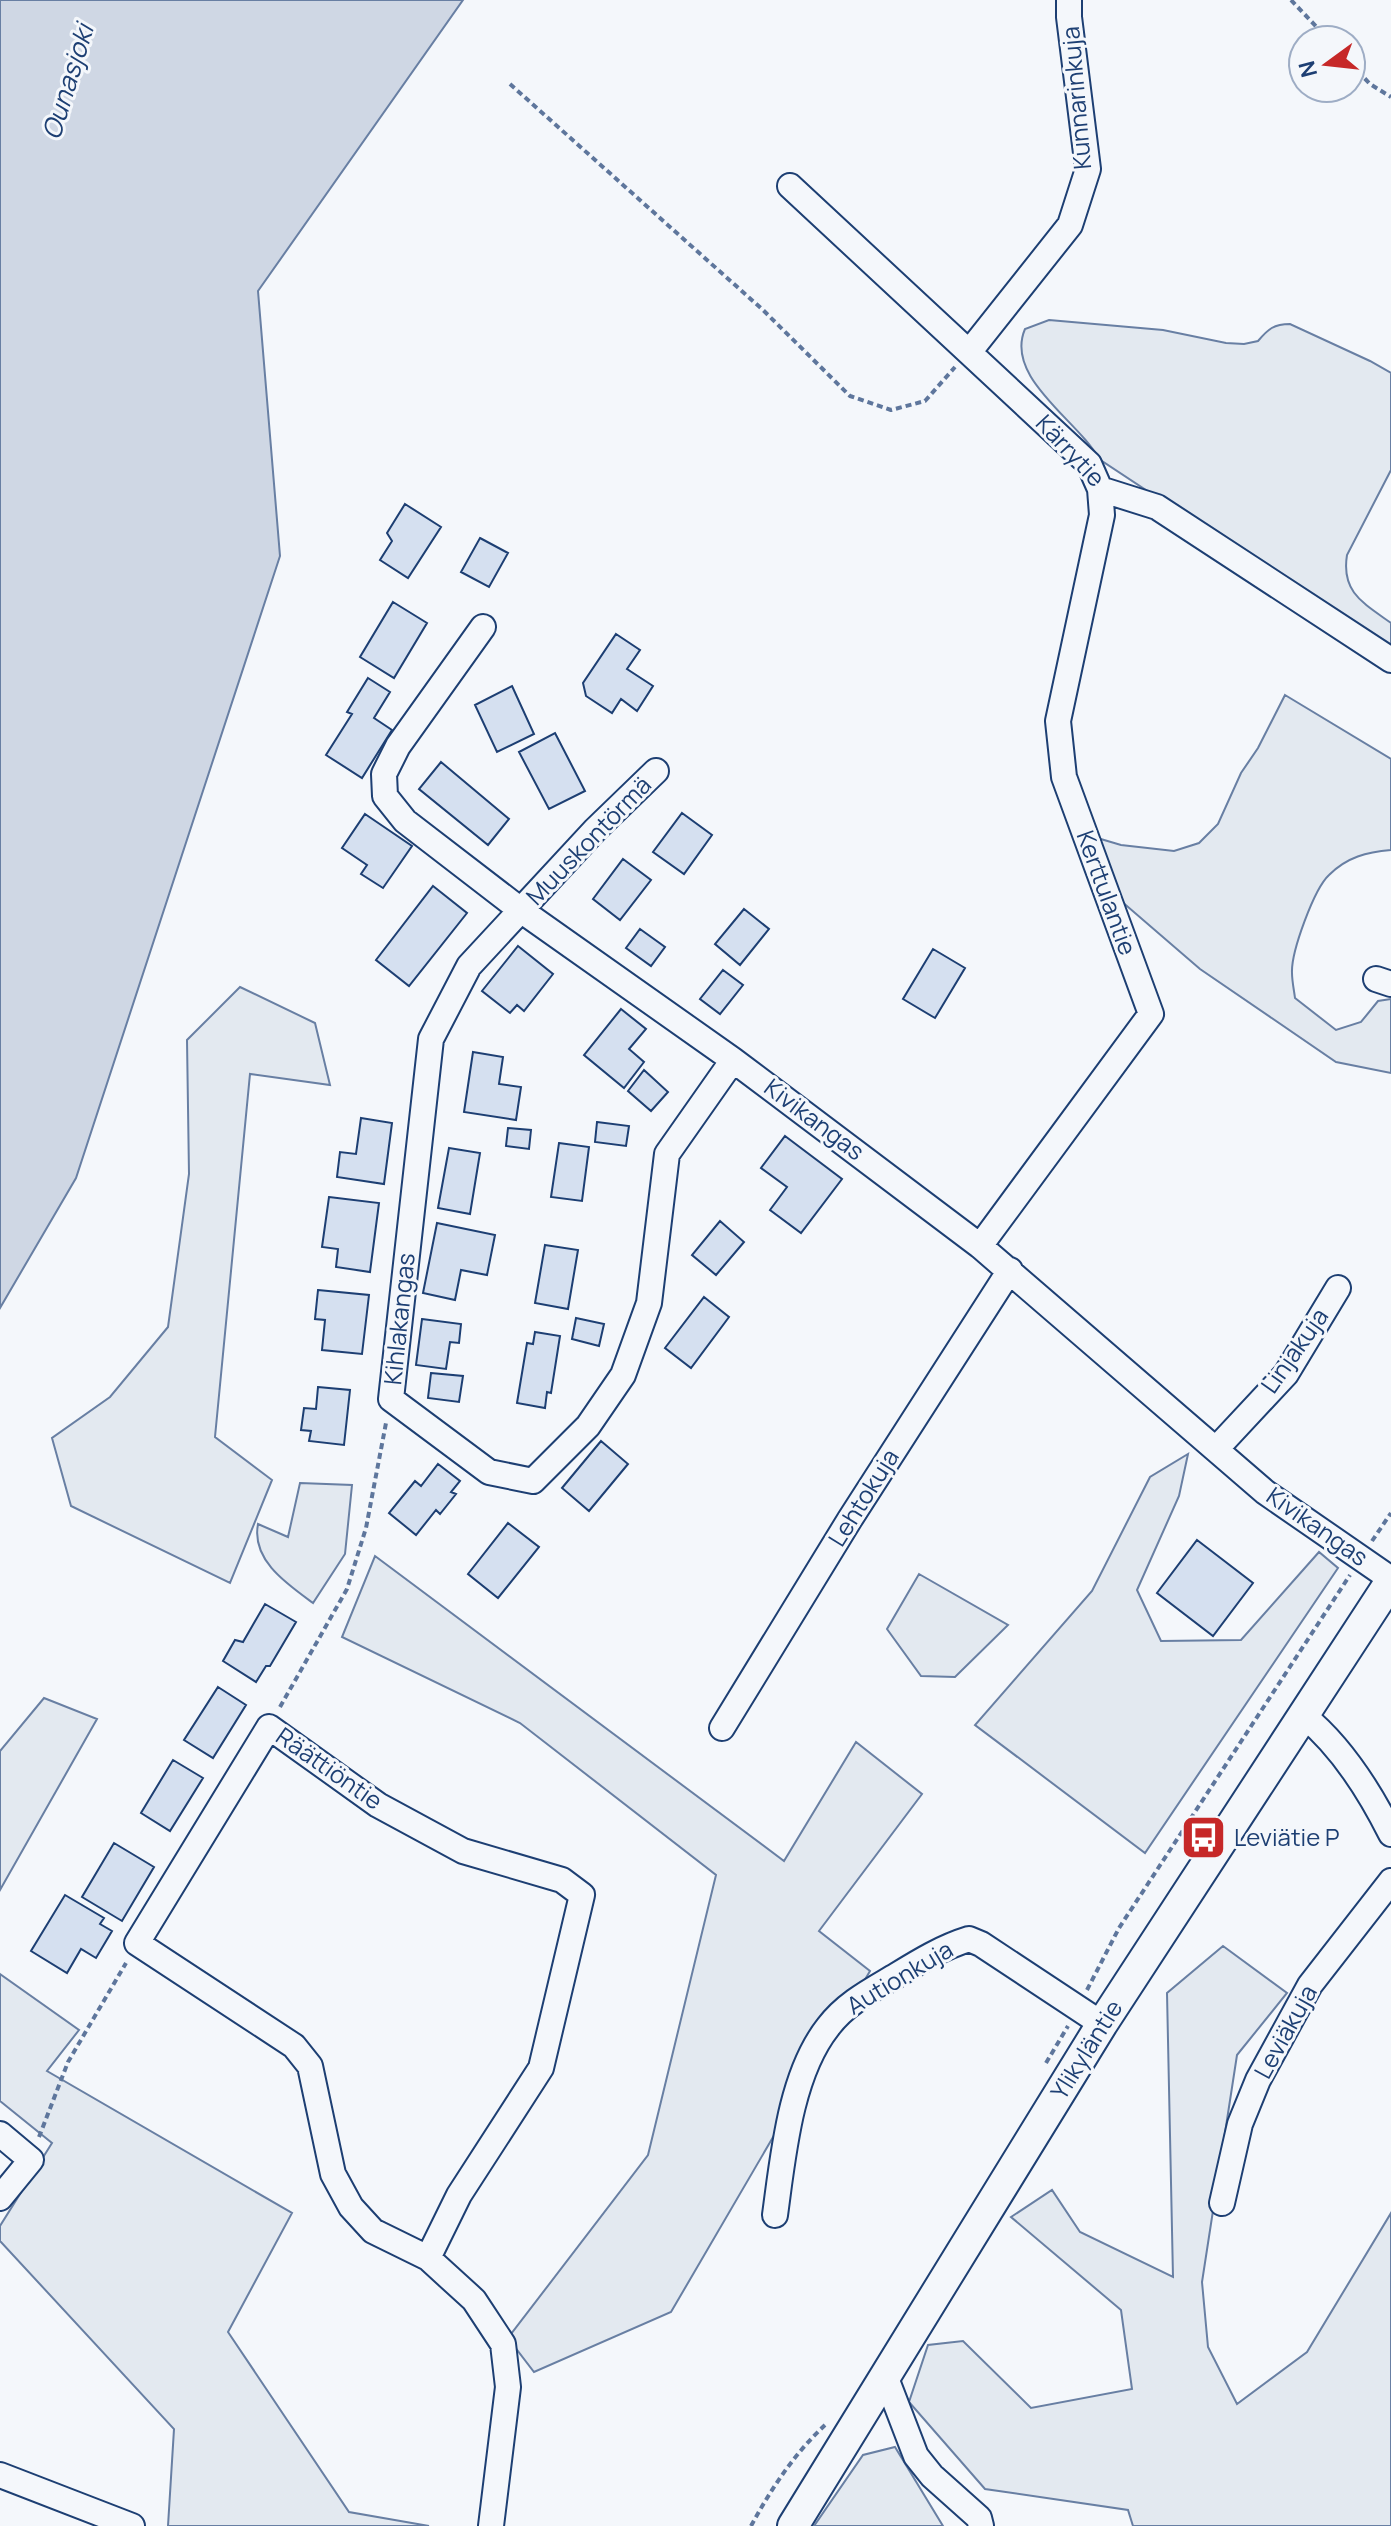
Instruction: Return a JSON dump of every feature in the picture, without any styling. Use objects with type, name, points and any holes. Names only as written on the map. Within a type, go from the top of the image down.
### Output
[{"type":"main road","name":"Ylikyläntie","points":[[793,2526],[1102,2024],[1391,1580]]},
{"type":"street","name":"Kunnarinkuja","points":[[970,351],[1070,225],[1088,169],[1069,0]]},
{"type":"street","name":"Kärrytie","points":[[790,186],[1089,464],[1100,489],[1157,507],[1391,660]]},
{"type":"street","name":"Kerttulantie","points":[[980,1246],[1151,1014],[1064,777],[1058,721],[1102,515],[1100,489]]},
{"type":"street","name":"Kivikangas","points":[[483,627],[398,746],[384,774],[385,796],[405,821],[522,911],[733,1060],[980,1246],[1265,1492],[1391,1580]]},
{"type":"street","name":"Muuskontörmä","points":[[522,911],[595,830],[656,771]]},
{"type":"street","name":"Kihlakangas","points":[[522,911],[469,966],[431,1039],[391,1399],[489,1472],[533,1481],[588,1426],[623,1375],[649,1303],[667,1154],[733,1060]]},
{"type":"street","name":"Lehtokuja","points":[[722,1728],[850,1519],[1010,1270]]},
{"type":"street","name":"Linjakuja","points":[[1217,1448],[1286,1374],[1338,1288]]},
{"type":"street","points":[[1304,1716],[1353,1769],[1391,1834]]},
{"type":"street","name":"Räättiöntie","points":[[137,1943],[269,1727],[378,1805],[463,1851],[562,1880],[582,1895],[541,2068],[459,2195],[428,2258]]},
{"type":"street","name":"Leviäkuja","points":[[1222,2203],[1240,2124],[1258,2080],[1310,1985],[1391,1881]]},
{"type":"street","name":"Autionkuja","points":[[775,2215],[784,2149],[803,2071],[827,2027],[855,2000],[934,1953],[969,1939],[981,1944],[1102,2024]]},
{"type":"street","points":[[137,1943],[294,2046],[310,2066],[333,2174],[351,2207],[373,2231],[428,2258],[474,2300],[503,2344],[508,2387],[491,2526]]},
{"type":"street","points":[[0,2134],[31,2160],[0,2198]]},
{"type":"street","points":[[886,2378],[916,2456],[932,2476],[979,2518],[981,2526]]},
{"type":"street","points":[[0,2475],[132,2526]]},
{"type":"path","points":[[1291,0],[1314,24]]},
{"type":"path","points":[[1367,81],[1391,97]]},
{"type":"path","points":[[510,84],[763,310],[850,396],[891,410],[925,401],[970,351]]},
{"type":"path","points":[[269,1727],[347,1589],[366,1528],[391,1399]]},
{"type":"path","points":[[31,2160],[68,2062],[137,1943]]},
{"type":"shaded area","points":[[1049,320],[1163,330],[1244,344],[1258,341],[1275,326],[1290,324],[1391,373],[1391,470],[1347,555],[1346,568],[1347,578],[1356,595],[1391,623],[1391,652],[1099,459],[1034,382],[1025,365],[1021,347],[1025,329]]},
{"type":"shaded area","points":[[1285,695],[1391,759],[1391,850],[1350,860],[1323,882],[1299,936],[1292,973],[1295,998],[1336,1030],[1361,1022],[1378,1001],[1391,999],[1391,1073],[1336,1062],[1200,969],[1106,888],[1094,837],[1121,845],[1174,851],[1199,843],[1218,824],[1241,773],[1258,748]]},
{"type":"shaded area","points":[[240,987],[315,1023],[330,1085],[250,1074],[215,1437],[272,1480],[230,1583],[71,1506],[52,1438],[110,1397],[168,1327],[189,1174],[187,1040]]},
{"type":"shaded area","points":[[1188,1454],[1179,1496],[1137,1590],[1161,1641],[1241,1640],[1319,1552],[1338,1568],[1145,1853],[975,1725],[1092,1591],[1150,1477]]},
{"type":"shaded area","points":[[300,1483],[352,1485],[345,1554],[313,1603],[273,1570],[265,1560],[257,1537],[258,1524],[288,1537]]},
{"type":"shaded area","points":[[375,1556],[784,1861],[856,1742],[922,1794],[819,1931],[870,1971],[671,2312],[534,2372],[508,2338],[648,2155],[716,1875],[520,1723],[342,1637]]},
{"type":"shaded area","points":[[919,1574],[1008,1625],[955,1677],[921,1676],[887,1629]]},
{"type":"shaded area","points":[[44,1698],[97,1719],[0,1890],[0,1751]]},
{"type":"shaded area","points":[[1223,1946],[1287,1993],[1237,2055],[1202,2282],[1208,2347],[1237,2404],[1307,2352],[1391,2213],[1391,2526],[1133,2526],[1128,2510],[985,2489],[909,2402],[928,2345],[963,2341],[1031,2408],[1132,2389],[1121,2310],[1011,2217],[1052,2190],[1080,2232],[1173,2277],[1167,1993]]},
{"type":"shaded area","points":[[0,1974],[79,2030],[47,2071],[292,2213],[228,2332],[349,2512],[429,2526],[168,2526],[174,2429],[0,2241],[0,2226],[52,2143],[0,2101]]},
{"type":"shaded area","points":[[895,2447],[943,2526],[814,2526],[863,2455]]},
{"type":"water","name":"Ounasjoki","points":[[0,0],[463,0],[258,291],[280,556],[76,1178],[0,1308]]},
{"type":"building","points":[[405,504],[441,527],[408,578],[380,560],[392,541],[387,533]]},
{"type":"building","points":[[480,538],[508,553],[489,587],[461,572]]},
{"type":"building","points":[[393,602],[427,623],[394,678],[360,657]]},
{"type":"building","points":[[616,634],[640,650],[627,669],[653,686],[637,711],[621,699],[612,713],[586,696],[583,683]]},
{"type":"building","points":[[368,678],[390,692],[374,718],[392,730],[362,778],[326,755],[352,714],[347,712]]},
{"type":"building","points":[[512,686],[534,734],[497,752],[475,705]]},
{"type":"building","points":[[555,733],[585,791],[549,809],[519,752]]},
{"type":"building","points":[[441,762],[509,819],[488,845],[419,789]]},
{"type":"building","points":[[682,813],[712,835],[684,874],[653,852]]},
{"type":"building","points":[[365,814],[412,846],[383,888],[361,874],[367,865],[342,848]]},
{"type":"building","points":[[623,859],[651,880],[620,920],[593,899]]},
{"type":"building","points":[[433,886],[467,913],[409,986],[376,960]]},
{"type":"building","points":[[744,909],[769,929],[740,965],[715,944]]},
{"type":"building","points":[[640,929],[665,947],[651,966],[626,948]]},
{"type":"building","points":[[518,946],[553,974],[524,1011],[517,1005],[510,1013],[482,991]]},
{"type":"building","points":[[933,949],[965,968],[935,1018],[903,999]]},
{"type":"building","points":[[723,970],[743,985],[720,1014],[700,999]]},
{"type":"building","points":[[621,1009],[646,1029],[629,1049],[644,1062],[624,1088],[584,1055]]},
{"type":"building","points":[[473,1052],[503,1057],[499,1084],[521,1087],[516,1120],[464,1112]]},
{"type":"building","points":[[644,1070],[668,1092],[651,1111],[628,1091]]},
{"type":"building","points":[[361,1118],[392,1123],[384,1184],[337,1177],[340,1152],[356,1154]]},
{"type":"building","points":[[597,1122],[629,1126],[626,1146],[595,1142]]},
{"type":"building","points":[[508,1128],[531,1130],[529,1149],[506,1146]]},
{"type":"building","points":[[785,1136],[842,1179],[801,1233],[770,1210],[787,1187],[761,1168]]},
{"type":"building","points":[[559,1143],[589,1147],[582,1201],[551,1197]]},
{"type":"building","points":[[449,1148],[480,1153],[470,1214],[438,1208]]},
{"type":"building","points":[[329,1197],[379,1203],[370,1272],[336,1267],[338,1249],[322,1247]]},
{"type":"building","points":[[720,1221],[744,1242],[716,1275],[692,1255]]},
{"type":"building","points":[[437,1223],[495,1235],[487,1275],[461,1270],[455,1300],[423,1293]]},
{"type":"building","points":[[545,1245],[578,1250],[568,1309],[535,1303]]},
{"type":"building","points":[[318,1290],[369,1295],[362,1354],[322,1350],[325,1320],[315,1319]]},
{"type":"building","points":[[704,1297],[729,1317],[691,1368],[665,1348]]},
{"type":"building","points":[[576,1318],[604,1324],[599,1346],[572,1339]]},
{"type":"building","points":[[422,1319],[461,1324],[459,1343],[450,1342],[446,1369],[416,1365]]},
{"type":"building","points":[[535,1332],[560,1336],[551,1393],[547,1392],[545,1408],[517,1403],[527,1343],[533,1344]]},
{"type":"building","points":[[431,1373],[463,1376],[459,1402],[428,1398]]},
{"type":"building","points":[[318,1387],[350,1390],[344,1445],[309,1441],[311,1431],[301,1430],[304,1408],[316,1409]]},
{"type":"building","points":[[601,1441],[628,1464],[589,1511],[562,1488]]},
{"type":"building","points":[[438,1464],[460,1481],[451,1492],[456,1494],[440,1514],[436,1510],[416,1535],[389,1513],[415,1481],[421,1486]]},
{"type":"building","points":[[508,1523],[539,1547],[498,1598],[468,1574]]},
{"type":"building","points":[[1197,1540],[1253,1583],[1213,1636],[1157,1593]]},
{"type":"building","points":[[265,1604],[296,1622],[270,1666],[266,1666],[256,1682],[223,1661],[235,1640],[243,1642]]},
{"type":"building","points":[[218,1687],[246,1705],[213,1758],[184,1740]]},
{"type":"building","points":[[173,1760],[203,1778],[170,1831],[141,1813]]},
{"type":"building","points":[[114,1843],[154,1867],[122,1921],[82,1897]]},
{"type":"building","points":[[65,1895],[104,1918],[100,1924],[112,1931],[96,1958],[81,1949],[67,1973],[31,1951]]},
{"type":"place","name":"Leviätie P","points":[[1203,1838]]}]
